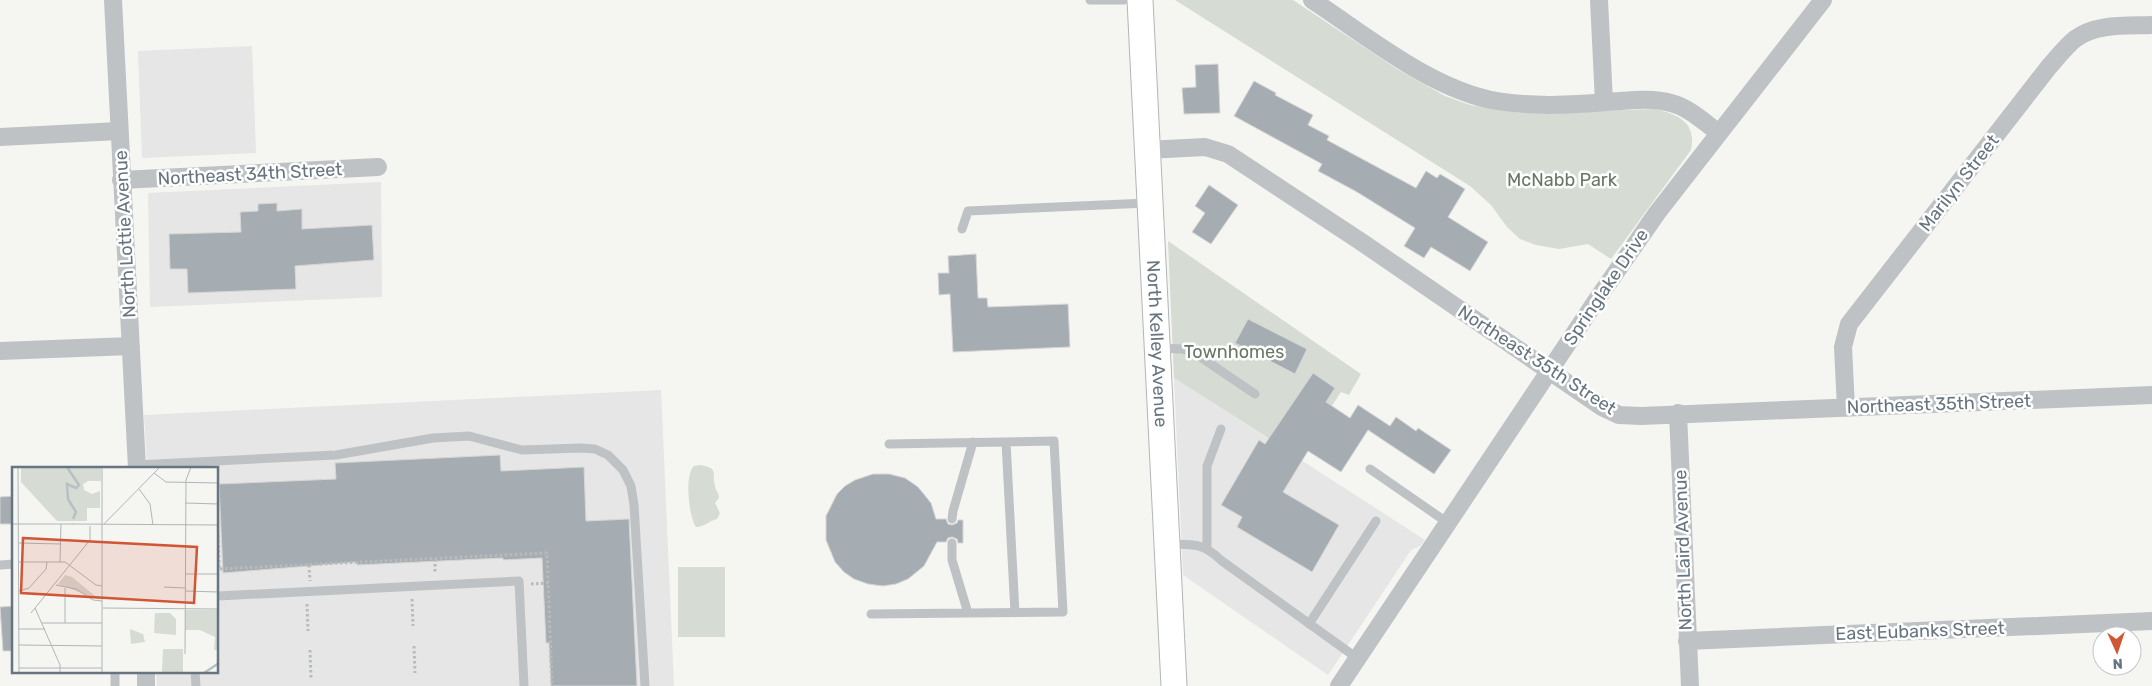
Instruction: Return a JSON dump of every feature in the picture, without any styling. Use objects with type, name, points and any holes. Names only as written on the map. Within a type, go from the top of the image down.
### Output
[{"type":"main road","name":"North Kelley Avenue","points":[[1140,0],[1174,686]]},
{"type":"street","name":"North Lottie Avenue","points":[[114,0],[136,467]]},
{"type":"street","points":[[1312,0],[1408,64],[1432,78],[1474,96],[1520,104],[1646,100],[1672,103],[1692,113],[1718,133]]},
{"type":"street","points":[[1599,0],[1604,102]]},
{"type":"street","name":"Springlake Drive","points":[[1339,686],[1652,221],[1718,133],[1823,0]]},
{"type":"street","name":"Marilyn Street","points":[[1846,408],[1843,347],[1849,324],[2048,68],[2071,42],[2084,33],[2106,27],[2152,25]]},
{"type":"street","points":[[0,137],[119,132]]},
{"type":"street","name":"Northeast 35th Street","points":[[1148,150],[1205,147],[1228,154],[1550,370],[1602,407],[1619,415],[1629,417],[2152,395]]},
{"type":"street","name":"Northeast 34th Street","points":[[122,180],[378,167]]},
{"type":"street","points":[[0,351],[131,346]]},
{"type":"street","name":"North Laird Avenue","points":[[1678,414],[1690,686]]},
{"type":"street","name":"East Eubanks Street","points":[[1687,641],[2152,621]]},
{"type":"lane","points":[[1090,0],[1124,0]]},
{"type":"lane","points":[[962,229],[968,211],[1150,203]]},
{"type":"lane","points":[[1158,348],[1182,349],[1193,352],[1255,394]]},
{"type":"lane","points":[[1207,548],[1207,466],[1221,428]]},
{"type":"lane","points":[[136,467],[187,466],[336,455],[433,438],[469,436],[522,450],[595,449],[608,455],[623,470],[631,486],[634,505],[645,686]]},
{"type":"lane","points":[[871,614],[1063,612],[1054,441],[889,444]]},
{"type":"lane","points":[[952,519],[973,442]]},
{"type":"lane","points":[[1006,442],[1015,613]]},
{"type":"lane","points":[[1370,468],[1448,523]]},
{"type":"lane","points":[[1309,624],[1376,521]]},
{"type":"lane","points":[[952,542],[952,560],[968,613]]},
{"type":"lane","points":[[1168,544],[1207,548],[1357,658]]},
{"type":"lane","points":[[219,596],[519,582],[524,686]]},
{"type":"path","points":[[435,559],[436,581]]},
{"type":"path","points":[[309,565],[310,584]]},
{"type":"path","points":[[412,598],[413,626]]},
{"type":"path","points":[[307,604],[308,631]]},
{"type":"path","points":[[414,646],[415,672]]},
{"type":"path","points":[[310,650],[311,678]]},
{"type":"shaded area","points":[[252,46],[256,153],[142,158],[138,51]]},
{"type":"shaded area","points":[[381,182],[382,297],[150,307],[148,193]]},
{"type":"shaded area","points":[[1174,378],[1425,540],[1420,546],[1411,550],[1328,675],[1183,575]]},
{"type":"shaded area","points":[[661,390],[674,686],[157,686],[156,674],[219,674],[219,467],[147,467],[144,415]]},
{"type":"green space","name":"McNabb Park","points":[[1175,0],[1293,0],[1397,69],[1445,96],[1470,105],[1520,113],[1655,109],[1678,117],[1688,126],[1692,140],[1691,150],[1611,259],[1588,244],[1559,249],[1536,245],[1520,239],[1507,227],[1491,205],[1470,186]]},
{"type":"green space","name":"Townhomes","points":[[1168,241],[1361,374],[1349,395],[1341,392],[1298,457],[1174,378]]},
{"type":"green space","points":[[701,465],[711,468],[714,472],[715,488],[719,495],[715,503],[720,513],[717,519],[696,527],[691,515],[688,487],[691,471],[694,466]]},
{"type":"green space","points":[[678,567],[725,567],[725,637],[678,637]]},
{"type":"building","points":[[1218,64],[1220,113],[1184,114],[1182,88],[1196,87],[1195,65]]},
{"type":"building","points":[[1254,81],[1276,93],[1275,95],[1313,115],[1308,125],[1329,136],[1327,140],[1416,188],[1426,171],[1437,178],[1440,174],[1465,189],[1448,217],[1488,242],[1470,271],[1431,247],[1424,258],[1404,246],[1415,228],[1357,192],[1318,171],[1322,164],[1234,116]]},
{"type":"building","points":[[1209,185],[1238,205],[1211,244],[1192,232],[1205,213],[1195,206]]},
{"type":"building","points":[[277,203],[277,211],[302,209],[302,229],[372,225],[374,260],[295,266],[296,289],[188,293],[187,269],[170,269],[169,234],[241,232],[240,212],[258,211],[258,204]]},
{"type":"building","points":[[976,254],[978,298],[987,298],[988,307],[1068,304],[1070,347],[953,352],[950,294],[939,295],[938,273],[949,273],[948,256]]},
{"type":"building","points":[[1248,319],[1307,349],[1295,374],[1235,343]]},
{"type":"building","points":[[1313,373],[1335,388],[1326,402],[1350,418],[1358,405],[1390,426],[1396,417],[1416,431],[1418,428],[1451,450],[1434,474],[1368,430],[1341,472],[1308,451],[1283,492],[1339,525],[1312,572],[1237,527],[1242,517],[1221,505],[1259,440],[1265,444]]},
{"type":"building","points":[[500,455],[501,471],[584,467],[586,521],[629,519],[637,686],[551,686],[549,643],[546,643],[542,558],[357,565],[357,562],[223,573],[219,484],[336,479],[335,463]]},
{"type":"building","points":[[873,474],[889,474],[905,478],[918,487],[931,503],[936,519],[946,519],[948,524],[952,525],[957,523],[958,520],[963,520],[963,543],[958,543],[957,539],[952,537],[948,538],[946,542],[937,542],[924,566],[908,579],[896,584],[883,586],[868,584],[854,579],[844,572],[835,562],[826,540],[826,516],[837,494],[845,486],[855,480]]},
{"type":"building","points":[[12,496],[12,524],[0,524],[0,497]]},
{"type":"building","points":[[12,606],[12,651],[3,651],[0,607]]}]
